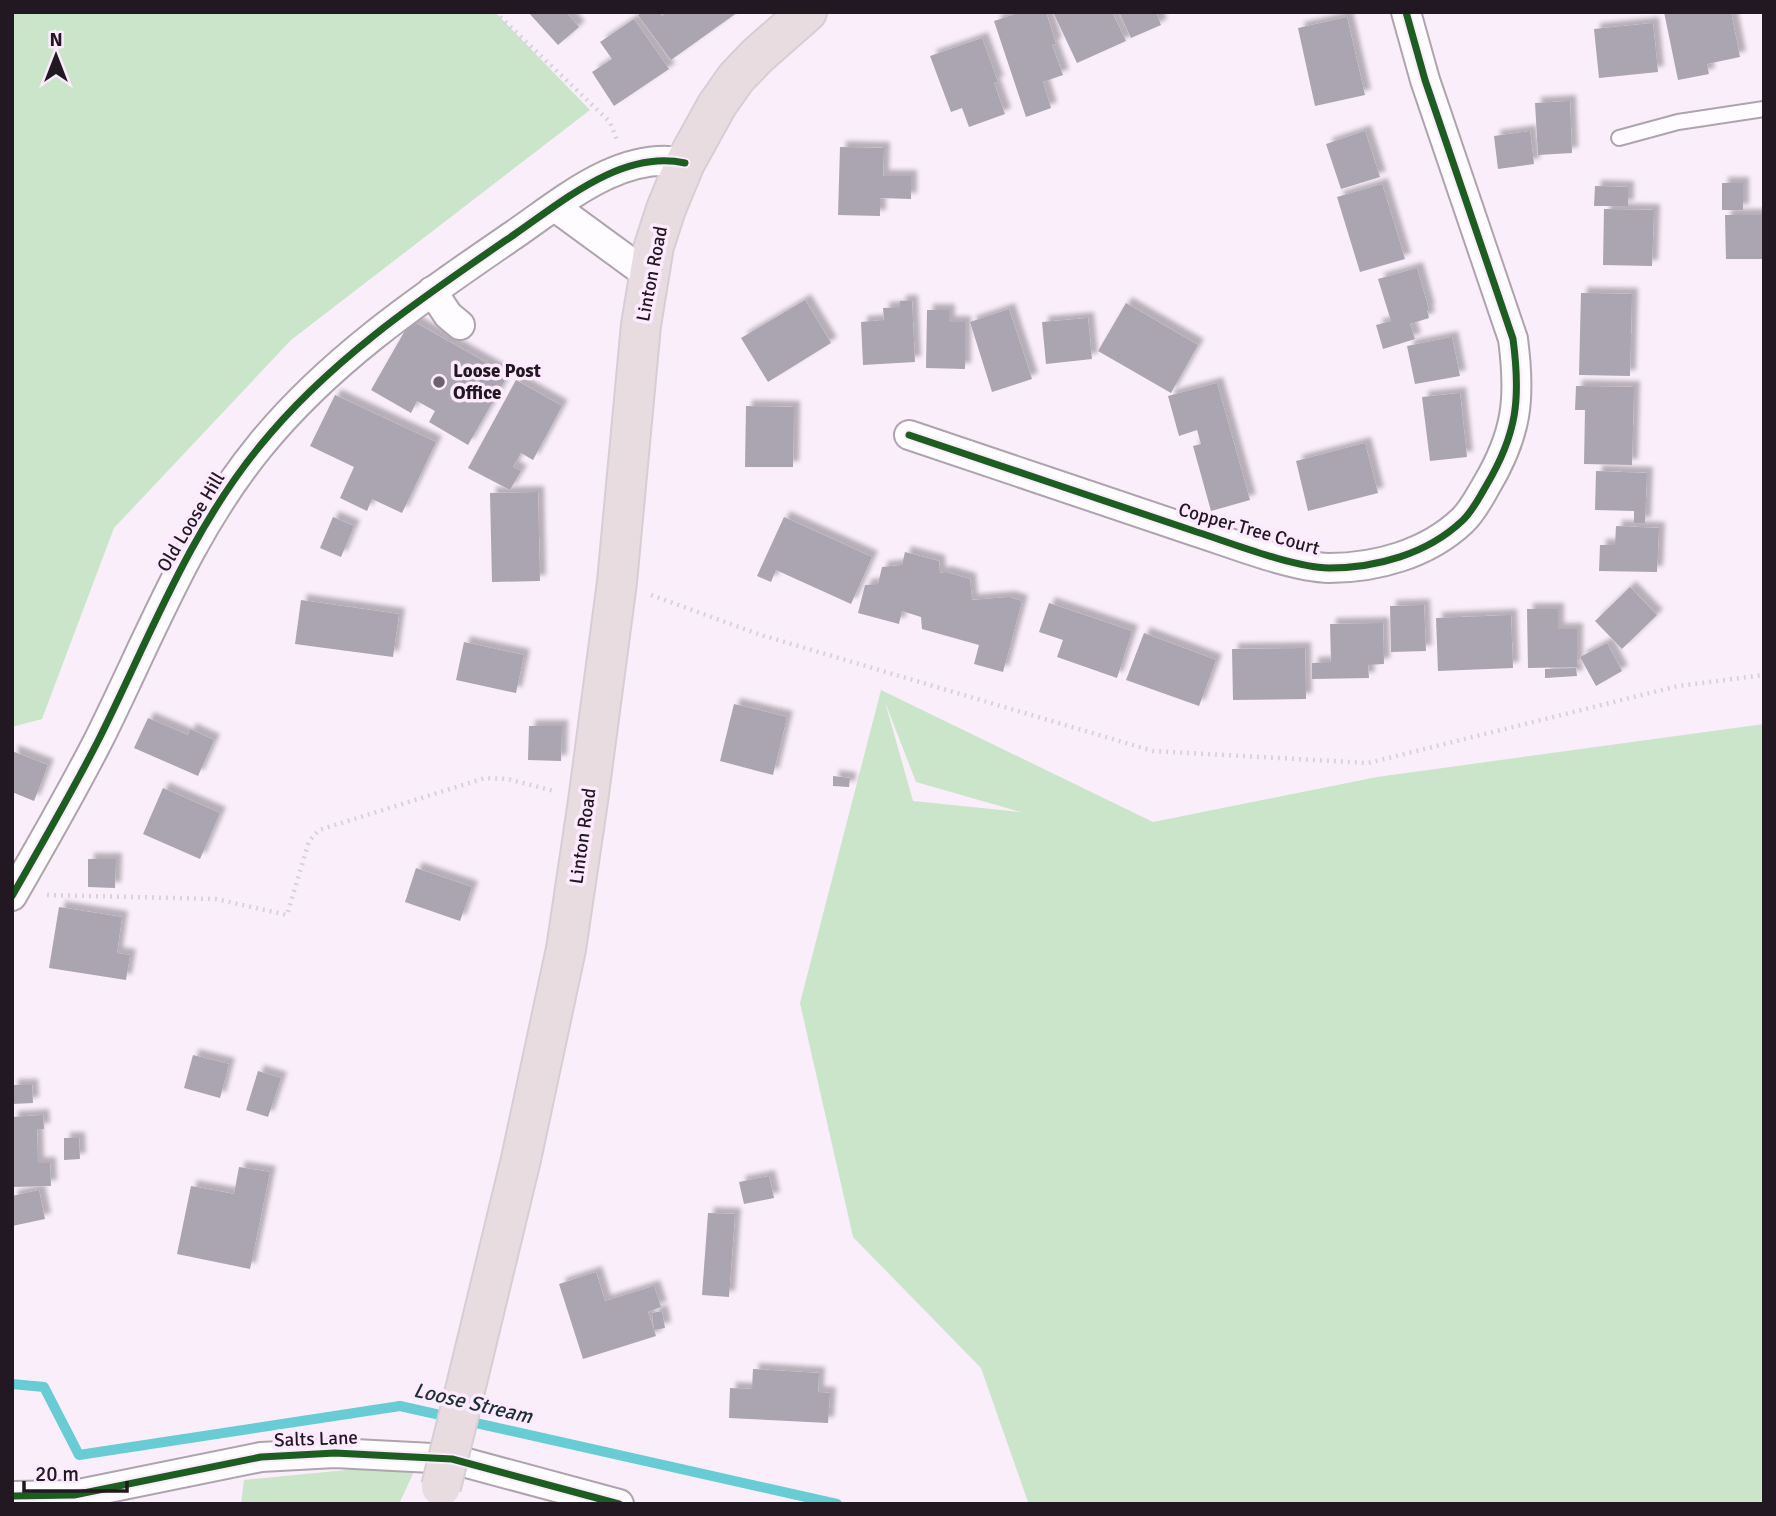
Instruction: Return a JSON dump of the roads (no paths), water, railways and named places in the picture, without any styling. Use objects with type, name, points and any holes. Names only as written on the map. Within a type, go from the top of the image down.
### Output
[{"type":"highway","name":"Linton Road","points":[[439,1496],[521,1158],[566,949],[617,582],[638,351],[648,275],[660,225],[685,163],[717,104],[757,56],[807,12]]},
{"type":"street","name":"Copper Tree Court","points":[[909,435],[1223,541],[1307,565],[1329,568],[1388,562],[1432,542],[1462,521],[1477,501],[1505,452],[1518,394],[1517,372],[1513,339],[1425,80],[1406,12]]},
{"type":"street","name":"Old Loose Hill","points":[[13,895],[99,740],[169,591],[227,488],[259,446],[339,363],[432,291],[555,207],[594,182],[628,167],[656,160],[685,163]]},
{"type":"street","points":[[555,207],[648,275]]},
{"type":"street","points":[[432,291],[448,316],[460,325]]},
{"type":"street","name":"Salts Lane","points":[[12,1496],[74,1495],[261,1457],[356,1453],[453,1459],[619,1504]]},
{"type":"lane","points":[[1619,138],[1678,122],[1764,109]]},
{"type":"waterway","name":"Loose Stream","points":[[12,1384],[44,1387],[79,1455],[400,1406],[837,1504]]},
{"type":"place","name":"Loose Post Office","points":[[439,382]]}]
